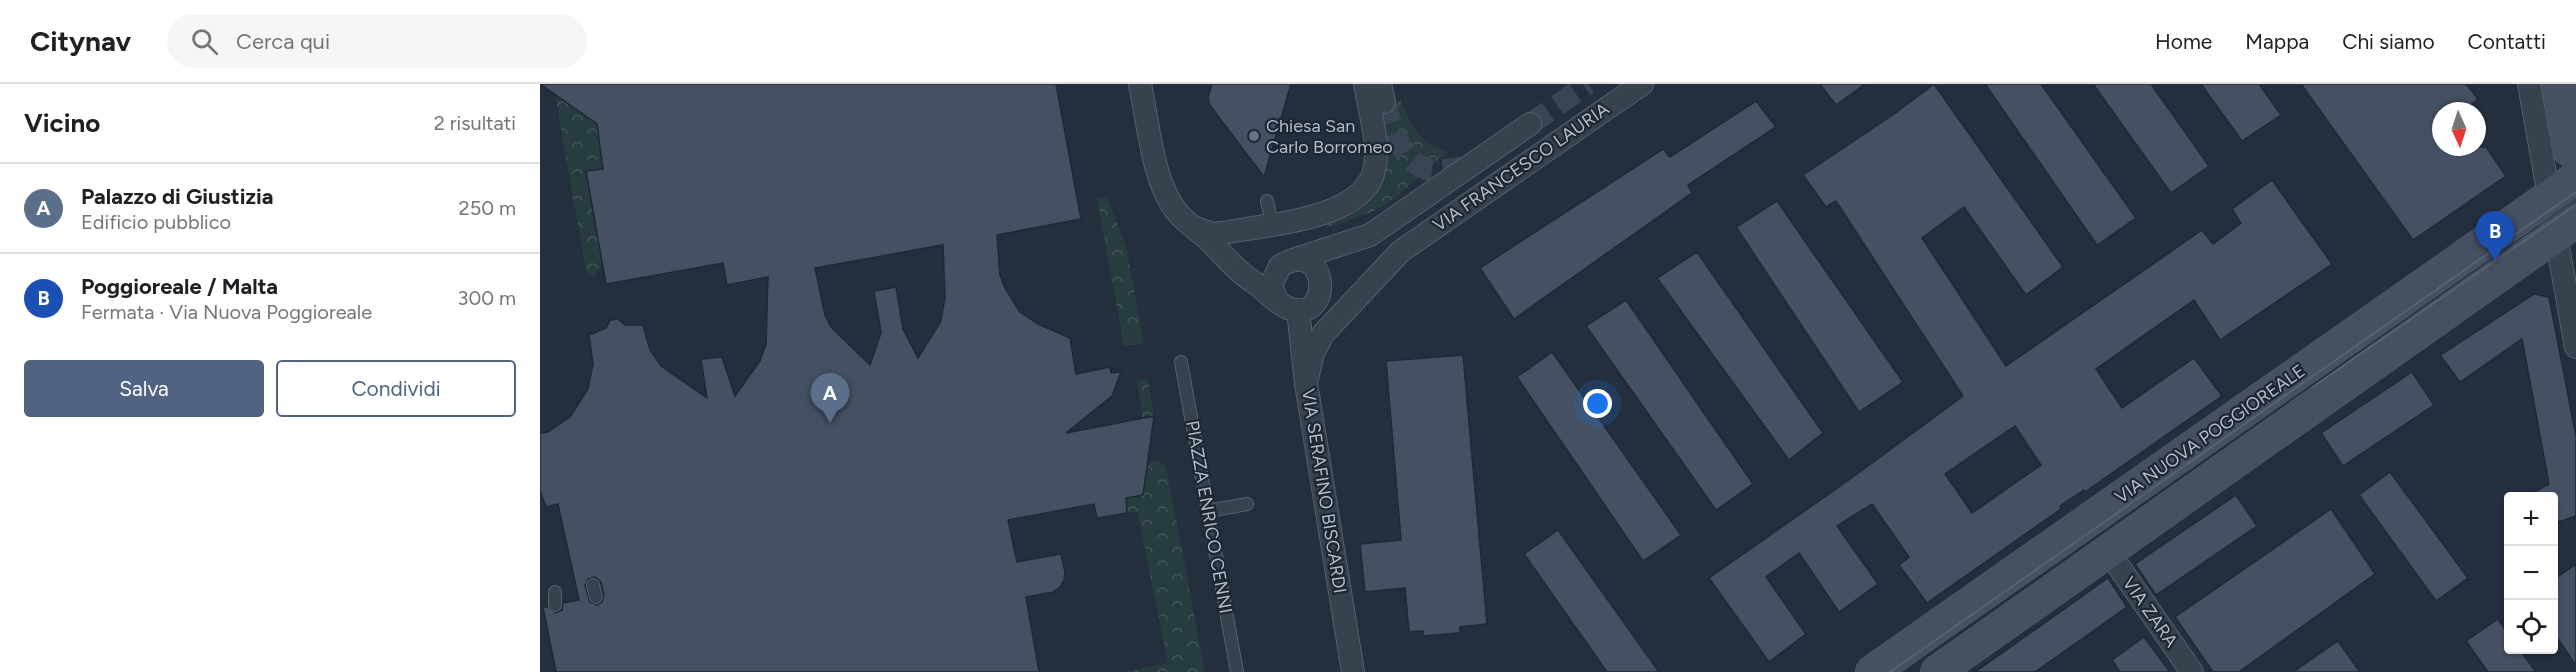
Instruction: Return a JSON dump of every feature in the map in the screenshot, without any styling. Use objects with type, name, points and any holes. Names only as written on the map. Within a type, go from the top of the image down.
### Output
[{"type":"main road","points":[[2558,84],[2573,164],[2558,215]]},
{"type":"main road","name":"VIA NUOVA POGGIOREALE","points":[[1936,672],[2108,551],[2558,215]]},
{"type":"main road","name":"VIA NUOVA POGGIOREALE","points":[[1872,672],[2558,215]]},
{"type":"street","points":[[1140,84],[1158,178],[1171,203],[1189,225],[1208,240],[1243,275],[1289,309],[1357,298]]},
{"type":"street","points":[[1189,225],[1212,234],[1317,215],[1337,210],[1364,193],[1371,182],[1376,154],[1365,84]]},
{"type":"street","name":"VIA FRANCESCO LAURIA","points":[[1306,383],[1313,353],[1323,333],[1401,251],[1642,84]]},
{"type":"street","points":[[2529,84],[2558,215],[2576,347]]},
{"type":"street","points":[[1276,299],[1272,292],[1272,278],[1280,266],[1370,235],[1530,124]]},
{"type":"street","points":[[1243,275],[1258,265],[1290,261],[1310,264],[1320,276],[1320,293],[1304,308]]},
{"type":"street","name":"VIA SERAFINO BISCARDI","points":[[1304,308],[1306,383],[1353,672]]},
{"type":"street","name":"VIA ZARA","points":[[2108,551],[2192,672]]},
{"type":"lane","points":[[1267,201],[1272,223]]},
{"type":"lane","name":"PIAZZA ENRICO CENNI","points":[[1181,362],[1237,672]]},
{"type":"lane","points":[[1208,511],[1247,504]]},
{"type":"lane","points":[[555,592],[555,605]]},
{"type":"green space","points":[[555,95],[597,124],[603,169],[586,171],[603,264],[593,278],[586,271]]},
{"type":"green space","points":[[1400,100],[1418,133],[1430,143],[1448,152],[1395,198],[1372,212],[1328,227],[1326,219],[1361,203],[1373,104]]},
{"type":"green space","points":[[1107,197],[1126,247],[1144,343],[1124,346],[1097,198]]},
{"type":"green space","points":[[1148,379],[1154,416],[1143,418],[1137,381]]},
{"type":"green space","points":[[1156,460],[1166,466],[1205,672],[1126,672],[1168,663],[1137,511],[1127,513],[1126,498],[1143,494],[1148,463]]},
{"type":"building","points":[[540,84],[1056,84],[1081,219],[997,235],[1000,275],[1020,312],[1038,324],[1070,338],[1076,374],[1110,367],[1111,373],[1121,372],[1112,396],[1066,433],[1154,416],[1143,495],[1126,498],[1127,513],[1097,518],[1094,504],[1008,520],[1017,562],[1061,554],[1065,572],[1060,587],[1053,592],[1026,597],[1039,672],[556,672],[543,607],[556,613],[562,610],[563,603],[579,600],[558,504],[546,507],[540,491],[540,433],[548,432],[570,417],[588,389],[593,364],[589,335],[606,328],[610,320],[618,319],[625,325],[643,325],[650,350],[661,366],[707,398],[701,359],[722,357],[735,396],[760,361],[766,344],[768,277],[727,285],[723,263],[606,284],[586,171],[603,169],[597,124]],"holes":[[[943,245],[945,297],[941,321],[918,358],[903,329],[896,287],[874,291],[881,333],[870,365],[831,327],[825,315],[815,268]],[[595,577],[601,582],[604,596],[602,602],[597,605],[590,602],[585,586],[588,579]]]},
{"type":"building","name":"Chiesa San Carlo Borromeo","points":[[1212,84],[1291,84],[1264,177],[1209,104],[1208,97]]},
{"type":"building","points":[[1820,84],[1865,84],[1836,105]]},
{"type":"building","points":[[1934,84],[2063,267],[2026,295],[1964,207],[1922,238],[2006,366],[2202,230],[2213,244],[2241,223],[2232,209],[2272,180],[2332,264],[2220,340],[2194,300],[2096,369],[2122,408],[2194,358],[2222,396],[2085,492],[2084,490],[2060,506],[2061,509],[1927,603],[1899,565],[1909,557],[1872,504],[1837,526],[1878,584],[1839,612],[1799,553],[1766,577],[1806,634],[1769,662],[1709,578],[1963,396],[1836,201],[1826,207],[1803,175],[1897,112]],"holes":[[[2015,426],[2041,465],[1972,513],[1945,474]]]},
{"type":"building","points":[[1985,84],[2041,84],[2136,218],[2097,245]]},
{"type":"building","points":[[2093,84],[2151,84],[2209,166],[2171,193]]},
{"type":"building","points":[[2201,84],[2259,84],[2281,115],[2242,141]]},
{"type":"building","points":[[2301,84],[2466,84],[2478,99],[2475,102],[2432,102],[2432,156],[2486,156],[2486,147],[2506,176],[2413,240]]},
{"type":"building","points":[[1756,101],[1776,127],[1688,185],[1692,193],[1514,319],[1480,268],[1663,149],[1670,157]]},
{"type":"building","points":[[1777,201],[1903,382],[1859,412],[1736,227]]},
{"type":"building","points":[[1697,252],[1823,433],[1789,460],[1657,278]]},
{"type":"building","points":[[2534,294],[2549,297],[2576,436],[2576,516],[2558,522],[2558,492],[2534,492],[2549,484],[2522,339],[2460,382],[2440,355]]},
{"type":"building","points":[[1626,300],[1753,484],[1716,510],[1586,326]]},
{"type":"building","points":[[1552,352],[1681,535],[1643,561],[1517,377]]},
{"type":"building","points":[[1463,355],[1487,624],[1460,627],[1460,633],[1423,636],[1423,631],[1409,632],[1405,588],[1365,592],[1360,544],[1401,540],[1386,361]]},
{"type":"building","points":[[2412,372],[2434,405],[2343,466],[2321,433]]},
{"type":"building","points":[[2390,472],[2468,578],[2436,601],[2359,495]]},
{"type":"building","points":[[2236,495],[2257,526],[2156,595],[2135,564]]},
{"type":"building","points":[[2331,509],[2375,574],[2239,672],[2213,672],[2175,617]]},
{"type":"building","points":[[1558,530],[1659,672],[1607,672],[1524,554]]},
{"type":"building","points":[[2576,564],[2576,666],[2558,639],[2558,577]]},
{"type":"building","points":[[2108,578],[2127,607],[2035,672],[1975,672]]},
{"type":"building","points":[[2498,619],[2504,628],[2504,654],[2523,654],[2536,672],[2488,672],[2466,641]]},
{"type":"building","points":[[2144,637],[2170,672],[2120,672],[2112,660]]},
{"type":"building","points":[[2338,641],[2360,672],[2293,672]]},
{"type":"tunnel","points":[[1530,124],[1588,84]]},
{"type":"tunnel","points":[[1384,102],[1399,143],[1412,160],[1430,170],[1468,167]]},
{"type":"tram line","points":[[1890,672],[2576,192]]},
{"type":"tram line","points":[[2313,387],[2576,205]]},
{"type":"place","name":"Chiesa San Carlo Borromeo","points":[[1254,136]]},
{"type":"place","name":"Poggioreale / Malta","points":[[2495,261]]},
{"type":"place","name":"Palazzo di Giustizia","points":[[830,423]]}]
